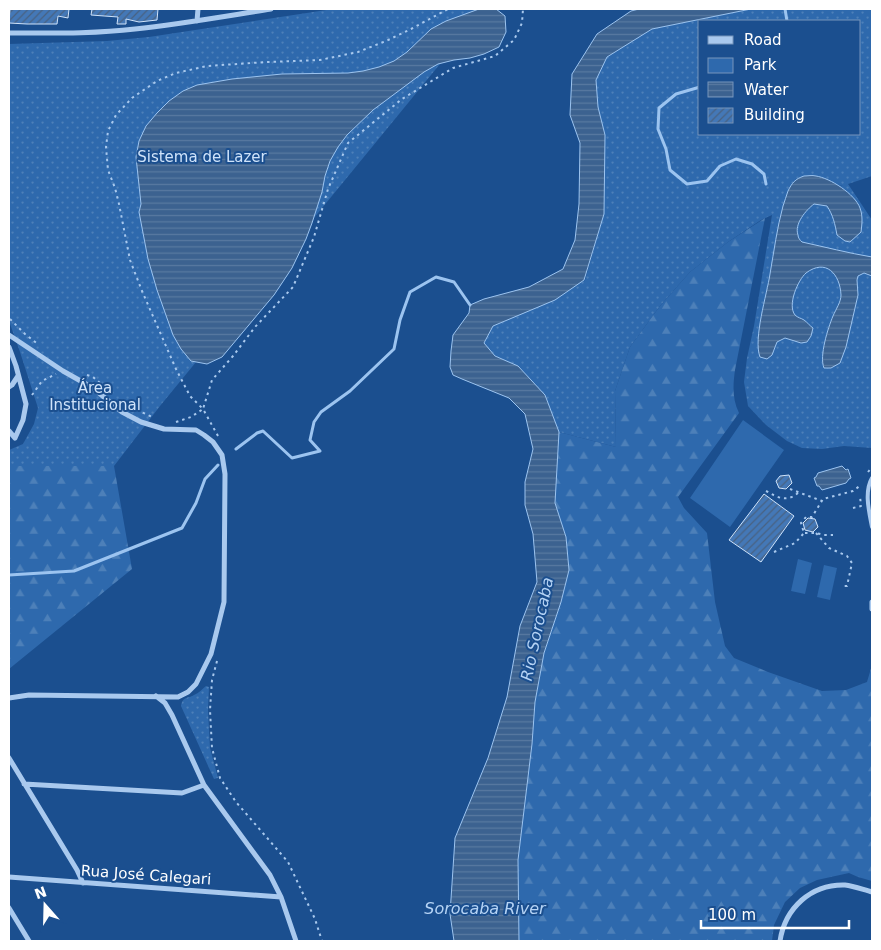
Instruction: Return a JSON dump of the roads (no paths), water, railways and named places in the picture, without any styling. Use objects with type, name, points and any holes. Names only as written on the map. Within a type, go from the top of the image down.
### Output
[{"type":"street","points":[[197,21],[198,9]]},
{"type":"street","points":[[9,33],[89,33],[134,30],[271,9]]},
{"type":"street","points":[[9,334],[63,371],[93,388],[122,412],[141,422],[164,429],[196,430],[204,435],[213,442],[222,455],[225,474],[224,602],[211,654],[196,684],[188,692],[178,697],[30,695],[9,698]]},
{"type":"street","points":[[9,347],[26,404],[23,420],[15,438],[9,442]]},
{"type":"street","points":[[9,387],[18,376]]},
{"type":"street","points":[[9,431],[15,438]]},
{"type":"street","points":[[872,602],[872,609]]},
{"type":"street","points":[[156,696],[165,703],[172,715],[204,785],[270,875],[281,897],[296,941]]},
{"type":"street","points":[[9,758],[83,882]]},
{"type":"street","points":[[24,784],[182,793],[204,785]]},
{"type":"street","name":"Rua José Calegari","points":[[9,877],[281,897]]},
{"type":"street","points":[[780,941],[790,913],[799,902],[812,893],[827,887],[846,885],[872,892]]},
{"type":"street","points":[[9,908],[29,941]]},
{"type":"lane","points":[[872,478],[867,506],[872,526]]},
{"type":"water","points":[[479,9],[496,9],[505,16],[506,32],[499,47],[470,58],[438,64],[424,72],[373,110],[347,135],[330,161],[306,239],[292,268],[274,295],[222,357],[207,364],[191,361],[173,335],[157,290],[148,259],[139,212],[141,204],[136,157],[139,141],[146,126],[169,101],[183,91],[197,85],[282,74],[348,73],[379,67],[394,61],[407,52],[431,29],[446,21]]},
{"type":"water","name":"Sorocaba River","points":[[639,9],[751,9],[652,29],[607,57],[596,80],[598,107],[605,135],[604,214],[584,280],[555,300],[493,326],[484,343],[495,356],[518,366],[545,395],[559,432],[555,503],[566,537],[569,570],[561,602],[544,653],[535,702],[532,744],[518,860],[519,941],[454,941],[450,914],[455,838],[488,758],[507,697],[520,626],[537,582],[533,534],[525,505],[525,482],[533,449],[525,414],[509,398],[453,375],[450,367],[453,335],[469,313],[470,305],[484,299],[529,287],[563,269],[575,240],[579,204],[580,143],[570,115],[572,74],[597,34],[631,11]]},
{"type":"water","points":[[804,176],[822,177],[848,192],[860,208],[862,223],[861,232],[850,242],[845,241],[837,235],[834,220],[827,206],[814,204],[799,222],[797,231],[800,240],[872,257],[872,276],[864,273],[858,276],[858,295],[846,347],[840,363],[831,368],[824,368],[823,349],[841,295],[835,275],[826,268],[820,267],[806,273],[794,293],[792,305],[795,315],[813,328],[807,342],[801,343],[785,338],[777,342],[772,355],[767,359],[760,357],[758,349],[761,316],[783,206],[791,186],[796,180]]},
{"type":"water","points":[[842,466],[846,470],[848,469],[851,478],[846,483],[822,490],[817,486],[814,478],[818,473]]},
{"type":"waterway","points":[[785,9],[787,20]]},
{"type":"waterway","points":[[698,88],[676,94],[659,108],[658,129],[666,149],[670,170],[687,184],[707,181],[720,166],[736,159],[752,164],[764,174],[766,184]]},
{"type":"waterway","points":[[236,449],[257,433],[263,431],[292,458],[320,451],[310,440],[314,422],[321,412],[350,391],[394,349],[400,320],[410,292],[436,277],[454,282],[470,305]]},
{"type":"waterway","points":[[9,575],[74,571],[182,528],[196,503],[205,479],[218,465]]},
{"type":"park label","name":"Sistema de Lazer","points":[[202,157]]},
{"type":"park label","name":"Área Institucional","points":[[95,396]]},
{"type":"water label","name":"Rio Sorocaba","points":[[537,629]]}]
